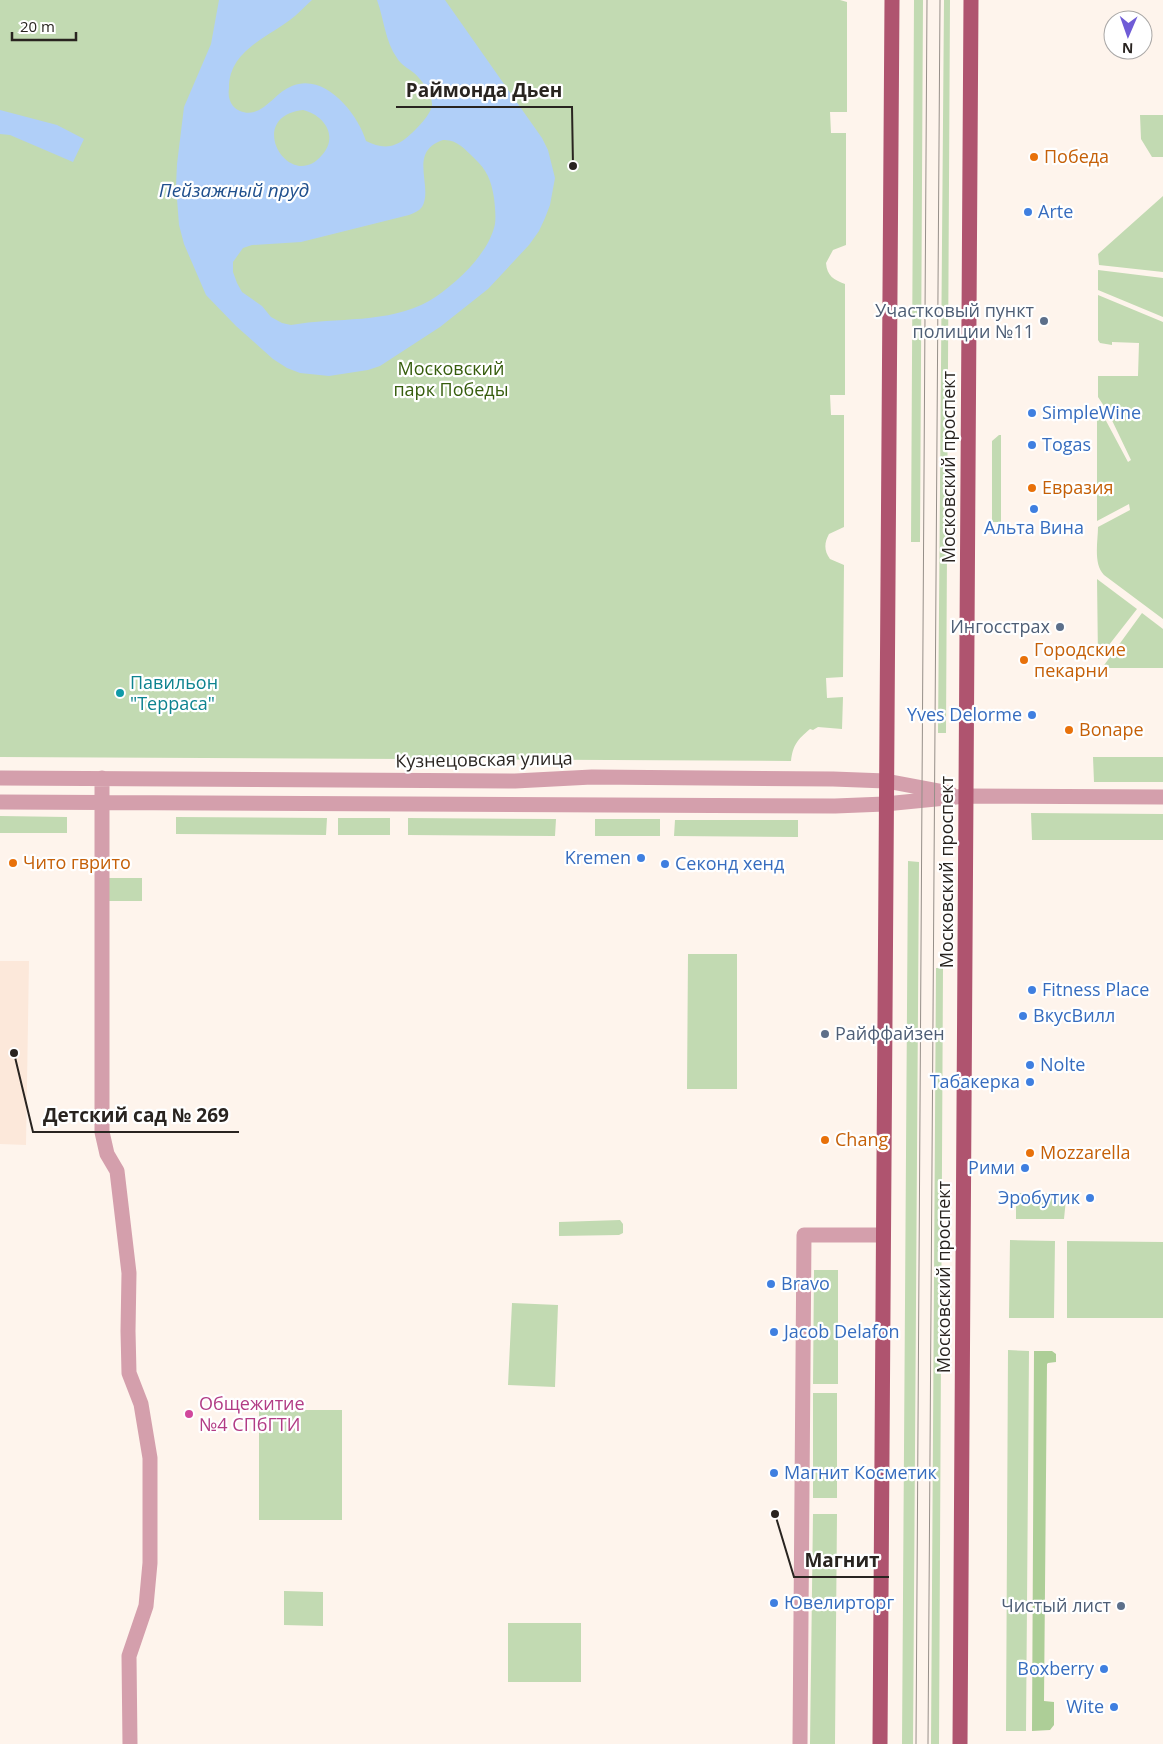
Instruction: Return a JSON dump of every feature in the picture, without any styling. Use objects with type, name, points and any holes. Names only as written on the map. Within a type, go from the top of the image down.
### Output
[{"type":"main road","points":[[880,1744],[892,0]]},
{"type":"main road","name":"Московский проспект","points":[[960,1744],[971,0]]},
{"type":"street","name":"Кузнецовская улица","points":[[0,778],[516,781],[602,777],[886,781],[966,796]]},
{"type":"street","points":[[102,778],[102,1132],[107,1154],[117,1172],[120,1191],[130,1273],[129,1373],[141,1404],[150,1458],[150,1563],[146,1606],[130,1656],[130,1744]]},
{"type":"street","name":"Кузнецовская улица","points":[[0,802],[835,806],[885,804],[966,796],[1163,797]]},
{"type":"street","points":[[800,1744],[804,1235],[883,1236]]},
{"type":"shaded area","points":[[0,961],[29,961],[26,1145],[0,1144]]},
{"type":"green space","name":"Московский парк Победы","points":[[0,0],[840,0],[847,2],[847,112],[830,112],[831,133],[846,133],[846,245],[833,250],[826,263],[832,277],[845,284],[845,395],[830,395],[831,415],[844,415],[844,527],[829,534],[825,547],[830,559],[844,565],[843,677],[826,678],[827,698],[843,697],[842,729],[818,727],[813,730],[810,729],[796,743],[791,761],[0,757]]},
{"type":"green space","points":[[914,0],[923,0],[920,542],[911,542]]},
{"type":"green space","points":[[944,0],[950,0],[946,733],[938,733]]},
{"type":"green space","points":[[1140,115],[1163,115],[1163,157],[1152,157],[1141,139]]},
{"type":"green space","points":[[1163,196],[1163,272],[1099,265],[1098,254]]},
{"type":"green space","points":[[1098,270],[1163,278],[1163,317],[1098,290]]},
{"type":"green space","points":[[1098,295],[1163,322],[1163,619],[1104,575],[1098,565],[1098,527],[1130,510],[1129,504],[1097,521],[1097,407],[1128,462],[1131,460],[1108,412],[1098,397],[1098,376],[1138,376],[1139,343],[1112,342],[1112,345],[1100,343],[1098,340]]},
{"type":"green space","points":[[1001,435],[1001,522],[992,522],[992,441]]},
{"type":"green space","points":[[1097,579],[1137,609],[1098,659]]},
{"type":"green space","points":[[1142,613],[1163,629],[1163,668],[1102,668]]},
{"type":"green space","points":[[1093,757],[1163,757],[1163,782],[1094,782]]},
{"type":"green space","points":[[1031,813],[1163,814],[1163,840],[1032,840]]},
{"type":"green space","points":[[0,816],[67,817],[67,833],[0,833]]},
{"type":"green space","points":[[176,817],[327,818],[326,835],[176,834]]},
{"type":"green space","points":[[338,818],[390,818],[390,835],[338,835]]},
{"type":"green space","points":[[408,818],[556,819],[555,836],[408,835]]},
{"type":"green space","points":[[595,819],[660,819],[660,836],[595,836]]},
{"type":"green space","points":[[675,820],[798,820],[798,837],[674,836]]},
{"type":"green space","points":[[908,861],[919,862],[913,1744],[902,1744]]},
{"type":"green space","points":[[107,878],[142,878],[142,901],[107,901]]},
{"type":"green space","points":[[688,954],[737,954],[737,1089],[687,1089]]},
{"type":"green space","points":[[936,968],[943,968],[939,1744],[931,1744]]},
{"type":"green space","points":[[1016,1193],[1062,1194],[1066,1199],[1064,1219],[1016,1219]]},
{"type":"green space","points":[[620,1220],[623,1224],[623,1233],[619,1235],[559,1236],[559,1222]]},
{"type":"green space","points":[[1010,1240],[1055,1241],[1054,1318],[1009,1318]]},
{"type":"green space","points":[[1067,1241],[1163,1242],[1163,1318],[1067,1318]]},
{"type":"green space","points":[[814,1270],[838,1270],[838,1384],[813,1384]]},
{"type":"green space","points":[[512,1303],[558,1305],[555,1387],[508,1385]]},
{"type":"green space","points":[[1008,1350],[1029,1351],[1026,1731],[1006,1731]]},
{"type":"green space","points":[[1034,1351],[1052,1351],[1056,1354],[1056,1362],[1047,1364],[1044,1701],[1054,1702],[1054,1725],[1050,1730],[1032,1731]]},
{"type":"green space","points":[[813,1393],[837,1393],[837,1498],[813,1498]]},
{"type":"green space","points":[[259,1410],[342,1410],[342,1520],[259,1520]]},
{"type":"green space","points":[[813,1514],[837,1514],[835,1744],[810,1744]]},
{"type":"green space","points":[[284,1591],[323,1592],[323,1626],[284,1625]]},
{"type":"green space","points":[[508,1623],[581,1623],[581,1682],[508,1682]]},
{"type":"water","name":"Пейзажный пруд","points":[[219,0],[312,0],[285,24],[253,45],[236,63],[231,75],[229,93],[233,106],[240,111],[251,113],[264,107],[287,88],[304,83],[316,85],[328,90],[348,108],[362,130],[366,141],[381,146],[391,146],[400,142],[417,129],[431,110],[432,102],[423,84],[414,73],[400,63],[393,51],[387,37],[377,0],[445,0],[542,138],[548,150],[555,178],[550,205],[539,231],[529,245],[488,289],[440,327],[380,366],[368,370],[329,376],[300,373],[287,368],[273,359],[236,326],[206,295],[184,244],[179,225],[176,186],[184,107],[211,44]],"holes":[[[303,110],[323,121],[329,134],[327,148],[310,165],[297,165],[286,160],[278,150],[274,138],[276,125],[285,116]],[[443,140],[452,141],[460,145],[485,171],[493,192],[495,224],[486,247],[478,258],[439,295],[413,308],[379,317],[291,325],[271,317],[262,306],[242,292],[233,272],[233,262],[243,248],[252,245],[301,242],[409,215],[419,210],[425,199],[424,161],[426,153],[432,146]]]},
{"type":"water","points":[[0,110],[57,125],[84,139],[73,162],[10,135],[0,134]]},
{"type":"tram line","points":[[916,1744],[927,0]]},
{"type":"tram line","points":[[928,1744],[940,0]]},
{"type":"place","name":"Победа","points":[[1034,157]]},
{"type":"place","name":"Раймонда Дьен","points":[[573,166]]},
{"type":"place","name":"Arte","points":[[1028,212]]},
{"type":"place","name":"Участковый пункт полиции №11","points":[[1044,321]]},
{"type":"place","name":"SimpleWine","points":[[1032,413]]},
{"type":"place","name":"Togas","points":[[1032,445]]},
{"type":"place","name":"Евразия","points":[[1032,488]]},
{"type":"place","name":"Альта Вина","points":[[1034,509]]},
{"type":"place","name":"Ингосстрах","points":[[1060,627]]},
{"type":"place","name":"Городские пекарни","points":[[1024,660]]},
{"type":"place","name":"Павильон \"Терраса\"","points":[[120,693]]},
{"type":"place","name":"Yves Delorme","points":[[1032,715]]},
{"type":"place","name":"Bonape","points":[[1069,730]]},
{"type":"place","name":"Kremen","points":[[641,858]]},
{"type":"place","name":"Чито гврито","points":[[13,863]]},
{"type":"place","name":"Секонд хенд","points":[[665,864]]},
{"type":"place","name":"Fitness Place","points":[[1032,990]]},
{"type":"place","name":"ВкусВилл","points":[[1023,1016]]},
{"type":"place","name":"Райффайзен","points":[[825,1034]]},
{"type":"place","name":"Детский сад № 269","points":[[14,1053]]},
{"type":"place","name":"Nolte","points":[[1030,1065]]},
{"type":"place","name":"Табакерка","points":[[1030,1082]]},
{"type":"place","name":"Chang","points":[[825,1140]]},
{"type":"place","name":"Mozzarella","points":[[1030,1153]]},
{"type":"place","name":"Рими","points":[[1025,1168]]},
{"type":"place","name":"Эробутик","points":[[1090,1198]]},
{"type":"place","name":"Bravo","points":[[771,1284]]},
{"type":"place","name":"Jacob Delafon","points":[[774,1332]]},
{"type":"place","name":"Общежитие №4 СПбГТИ","points":[[189,1414]]},
{"type":"place","name":"Магнит Косметик","points":[[774,1473]]},
{"type":"place","name":"Магнит","points":[[775,1514]]},
{"type":"place","name":"Ювелирторг","points":[[774,1603]]},
{"type":"place","name":"Чистый лист","points":[[1121,1606]]},
{"type":"place","name":"Boxberry","points":[[1104,1669]]},
{"type":"place","name":"Wite","points":[[1114,1707]]}]
